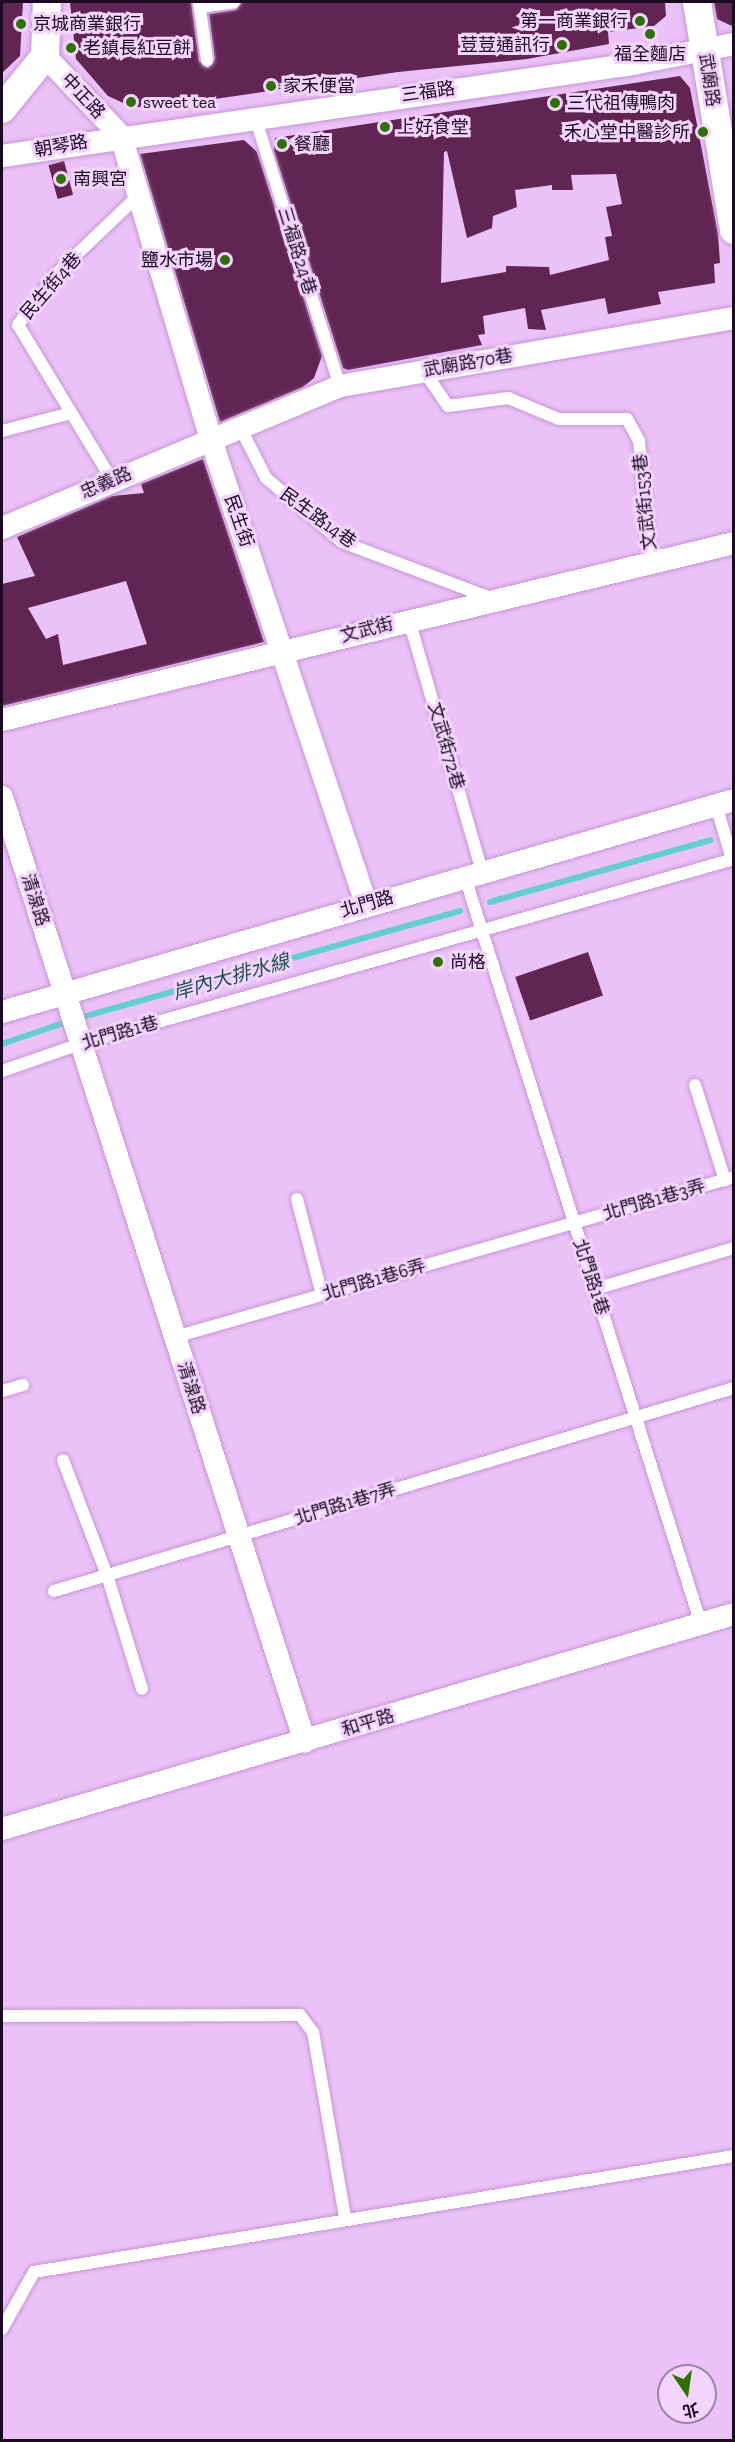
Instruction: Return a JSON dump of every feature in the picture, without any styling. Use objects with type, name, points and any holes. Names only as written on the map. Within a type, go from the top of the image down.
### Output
[{"type":"street","points":[[45,56],[47,2]]},
{"type":"street","name":"武廟路","points":[[697,2],[734,230]]},
{"type":"street","name":"三福路","points":[[121,136],[627,65],[734,44]]},
{"type":"street","name":"中正路","points":[[2,109],[45,56],[121,136]]},
{"type":"street","name":"朝琴路","points":[[2,156],[121,136]]},
{"type":"street","name":"民生街","points":[[121,136],[211,440],[366,904]]},
{"type":"street","name":"武廟路70巷","points":[[211,440],[340,386],[734,318]]},
{"type":"street","name":"忠義路","points":[[2,528],[211,440]]},
{"type":"street","name":"文武街","points":[[2,720],[734,543]]},
{"type":"street","name":"清湶路","points":[[2,797],[304,1742]]},
{"type":"street","name":"北門路","points":[[2,1012],[66,997],[366,904],[725,803]]},
{"type":"street","name":"和平路","points":[[2,1829],[734,1614]]},
{"type":"lane","points":[[207,60],[200,4],[234,2]]},
{"type":"lane","name":"三福路24巷","points":[[255,117],[340,386]]},
{"type":"lane","name":"民生街4巷","points":[[112,480],[18,325],[55,275],[138,196]]},
{"type":"lane","name":"文武街153巷","points":[[424,371],[448,406],[508,398],[559,419],[627,419],[639,441],[651,562]]},
{"type":"lane","points":[[2,431],[71,413]]},
{"type":"lane","name":"民生路14巷","points":[[240,427],[266,478],[342,542],[387,562],[494,600]]},
{"type":"lane","name":"文武街72巷","points":[[410,620],[474,874]]},
{"type":"lane","points":[[725,803],[733,859]]},
{"type":"lane","name":"北門路1巷","points":[[2,1071],[79,1039],[482,930],[733,859]]},
{"type":"lane","name":"北門路1巷","points":[[474,874],[482,930],[701,1624]]},
{"type":"lane","points":[[696,1085],[729,1179]]},
{"type":"lane","name":"北門路1巷3弄","points":[[574,1223],[729,1179]]},
{"type":"lane","points":[[297,1199],[322,1295]]},
{"type":"lane","name":"北門路1巷6弄","points":[[175,1337],[574,1223]]},
{"type":"lane","points":[[595,1289],[734,1248]]},
{"type":"lane","points":[[2,1391],[23,1384]]},
{"type":"lane","name":"北門路1巷7弄","points":[[54,1591],[734,1388]]},
{"type":"lane","points":[[63,1460],[107,1575],[142,1689]]},
{"type":"lane","points":[[2,2016],[300,2015],[313,2032],[345,2218]]},
{"type":"lane","points":[[2,2329],[34,2272],[345,2218],[734,2156]]},
{"type":"building","points":[[2,2],[23,2],[20,56],[2,73]]},
{"type":"building","points":[[70,2],[191,2],[199,61],[208,68],[215,59],[209,14],[236,10],[242,2],[665,2],[666,16],[654,26],[608,32],[609,44],[527,59],[398,72],[160,107],[132,107],[108,96],[76,59]]},
{"type":"building","points":[[714,2],[734,2],[734,27],[717,19]]},
{"type":"building","points":[[680,76],[690,88],[718,234],[720,263],[714,264],[715,283],[658,292],[661,304],[608,314],[605,298],[541,310],[546,330],[528,329],[525,308],[483,316],[485,334],[478,335],[482,345],[348,370],[343,368],[274,151],[275,138]],"holes":[[[447,151],[467,238],[492,228],[493,216],[517,207],[515,190],[552,185],[552,190],[573,190],[571,175],[616,174],[622,204],[606,207],[612,236],[605,237],[609,260],[550,275],[549,267],[506,266],[506,272],[441,283],[444,152]]]},
{"type":"building","name":"鹽水市場","points":[[244,140],[257,152],[322,356],[314,378],[303,387],[220,422],[140,154]]},
{"type":"building","name":"南興宮","points":[[64,161],[73,195],[58,199],[49,165]]},
{"type":"building","points":[[203,459],[264,642],[2,706],[2,584],[35,576],[17,537],[112,496],[144,493],[141,484]],"holes":[[[126,581],[147,644],[63,665],[58,634],[46,639],[28,608]]]},
{"type":"building","points":[[588,952],[603,995],[530,1021],[515,977]]},
{"type":"waterway","name":"岸內大排水線","points":[[490,902],[710,840]]},
{"type":"waterway","name":"岸內大排水線","points":[[79,1018],[460,911]]},
{"type":"waterway","name":"岸內大排水線","points":[[2,1044],[69,1021]]},
{"type":"place","name":"第一商業銀行","points":[[640,21]]},
{"type":"place","name":"京城商業銀行","points":[[21,24]]},
{"type":"place","name":"福全麵店","points":[[650,34]]},
{"type":"place","name":"荳荳通訊行","points":[[562,45]]},
{"type":"place","name":"老鎮長紅豆餅","points":[[71,48]]},
{"type":"place","name":"家禾便當","points":[[271,86]]},
{"type":"place","name":"sweet tea","points":[[131,102]]},
{"type":"place","name":"三代祖傳鴨肉","points":[[555,103]]},
{"type":"place","name":"上好食堂","points":[[385,127]]},
{"type":"place","name":"禾心堂中醫診所","points":[[703,132]]},
{"type":"place","name":"餐廳","points":[[282,144]]},
{"type":"place","name":"南興宮","points":[[61,179]]},
{"type":"place","name":"鹽水市場","points":[[225,260]]},
{"type":"place","name":"尚格","points":[[438,962]]}]
